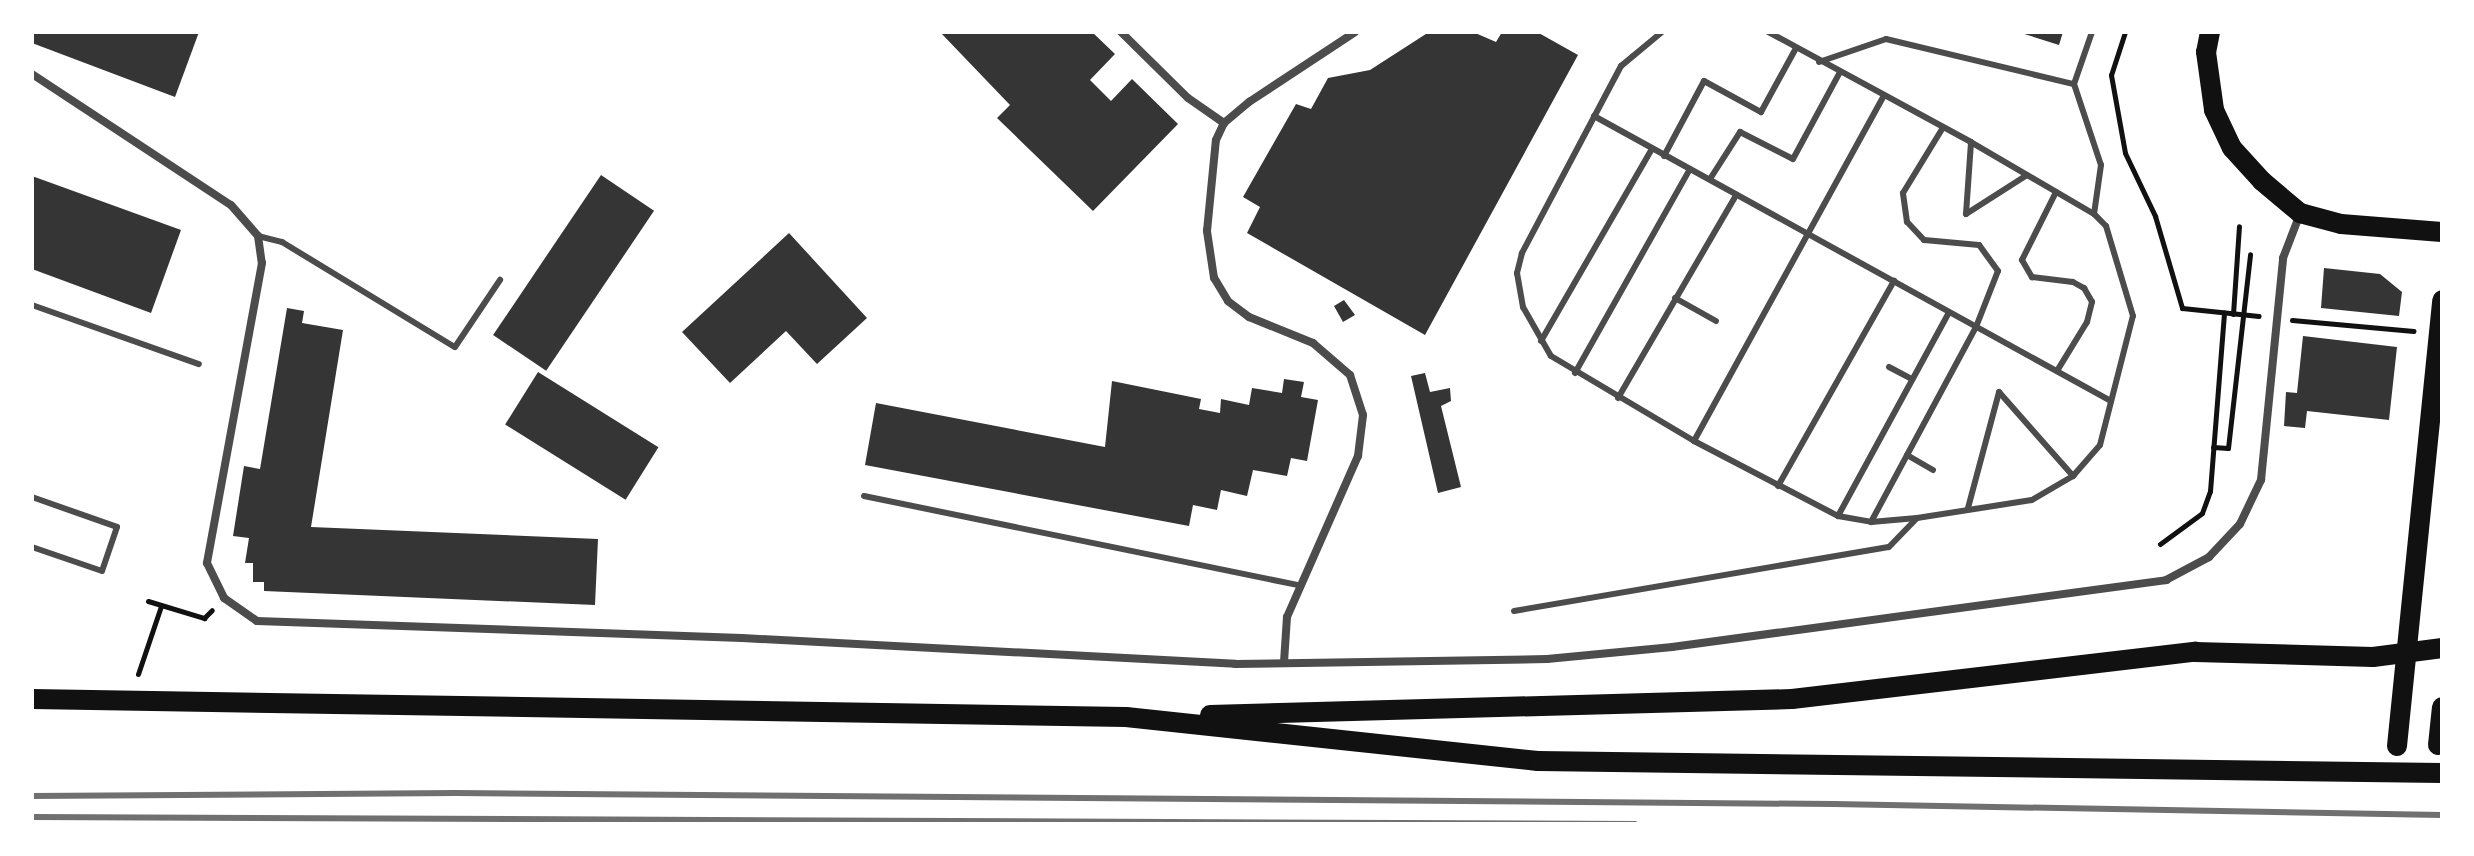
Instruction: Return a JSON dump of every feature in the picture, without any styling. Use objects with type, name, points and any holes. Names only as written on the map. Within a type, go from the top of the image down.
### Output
[{"type":"main road","points":[[2210,32],[2206,52],[2214,110],[2232,148],[2300,213],[2341,224],[2442,232]]},
{"type":"main road","points":[[2397,746],[2442,300]]},
{"type":"main road","points":[[32,699],[1126,717],[1792,699],[2195,652],[2405,655],[2442,648]]},
{"type":"main road","points":[[2438,745],[2442,707]]},
{"type":"main road","points":[[1126,717],[1538,761],[2442,773]]},
{"type":"street","points":[[1121,32],[1188,98],[1224,123]]},
{"type":"street","points":[[1284,662],[1287,617],[1358,456],[1363,415],[1350,375],[1313,343],[1249,317],[1228,301],[1214,278],[1207,231],[1216,140],[1224,123],[1355,32]]},
{"type":"street","points":[[32,74],[231,205],[258,236],[262,263],[207,563],[224,598],[257,621],[742,638],[1235,664],[1547,659],[1672,647],[2166,580],[2209,557],[2240,524],[2261,480],[2283,258],[2300,213]]},
{"type":"lane","points":[[1662,32],[1621,66],[1522,253],[1517,273],[1523,307],[1551,356],[1694,441],[1838,516],[1871,522],[2032,500],[2073,476],[2100,445],[2133,316],[2116,245],[2094,214],[1971,142],[1768,32]]},
{"type":"lane","points":[[2092,32],[2074,84],[2101,165],[2094,214]]},
{"type":"lane","points":[[1819,62],[1886,39],[2074,84]]},
{"type":"lane","points":[[1664,156],[1704,81],[1761,112],[1796,48]]},
{"type":"lane","points":[[1710,179],[1740,132],[1793,159],[1840,72]]},
{"type":"lane","points":[[1694,441],[1884,96]]},
{"type":"lane","points":[[1594,116],[2111,401]]},
{"type":"lane","points":[[1871,522],[1976,327],[1998,271],[1991,254],[1979,245],[1924,240],[1902,209],[1903,193],[1942,129]]},
{"type":"lane","points":[[1971,142],[1966,214],[2027,175]]},
{"type":"lane","points":[[1541,341],[1652,149]]},
{"type":"lane","points":[[1575,373],[1690,169]]},
{"type":"lane","points":[[2056,192],[2022,260],[2032,277],[2073,282],[2084,288],[2092,302],[2087,322],[2057,371]]},
{"type":"lane","points":[[1618,398],[1736,195]]},
{"type":"lane","points":[[258,236],[282,242],[455,347],[500,280]]},
{"type":"lane","points":[[1778,486],[1894,281]]},
{"type":"lane","points":[[1675,298],[1716,321]]},
{"type":"lane","points":[[32,305],[199,364]]},
{"type":"lane","points":[[1838,516],[1949,312]]},
{"type":"lane","points":[[1889,367],[1912,379]]},
{"type":"lane","points":[[1968,508],[1999,392],[2073,476]]},
{"type":"lane","points":[[1907,455],[1933,470]]},
{"type":"lane","points":[[864,496],[1301,586]]},
{"type":"lane","points":[[32,497],[117,527],[102,571],[32,547]]},
{"type":"lane","points":[[1514,611],[1889,547],[1917,518]]},
{"type":"path","points":[[2125,32],[2111,75],[2125,153],[2155,216],[2182,308],[2263,317]]},
{"type":"path","points":[[2233,314],[2239,226]]},
{"type":"path","points":[[2213,447],[2228,448],[2250,254]]},
{"type":"path","points":[[2160,544],[2202,513],[2213,447],[2224,313]]},
{"type":"path","points":[[2278,318],[2427,332]]},
{"type":"path","points":[[148,601],[204,618],[224,598]]},
{"type":"path","points":[[138,674],[161,606]]},
{"type":"building","points":[[32,32],[199,32],[175,97],[32,43]]},
{"type":"building","points":[[940,32],[1092,32],[1115,54],[1090,80],[1111,101],[1132,79],[1178,124],[1093,211],[997,118],[1010,105]]},
{"type":"building","points":[[1429,32],[1473,32],[1496,42],[1502,32],[1537,32],[1578,55],[1425,335],[1247,233],[1260,207],[1243,197],[1296,104],[1311,109],[1328,78],[1370,70]]},
{"type":"building","points":[[2018,32],[2063,32],[2059,45]]},
{"type":"building","points":[[601,175],[654,211],[546,371],[493,335]]},
{"type":"building","points":[[32,176],[181,230],[151,313],[32,269]]},
{"type":"building","points":[[789,233],[867,318],[817,364],[786,331],[730,383],[682,332]]},
{"type":"building","points":[[2324,268],[2380,274],[2402,292],[2399,316],[2321,308]]},
{"type":"building","points":[[1344,300],[1355,315],[1343,322],[1334,306]]},
{"type":"building","points":[[287,308],[304,311],[302,323],[343,330],[311,527],[598,539],[595,605],[264,591],[264,582],[253,582],[253,563],[245,563],[249,538],[233,536],[244,466],[260,469]]},
{"type":"building","points":[[2303,336],[2397,347],[2389,420],[2307,411],[2305,428],[2284,426],[2286,392],[2297,393]]},
{"type":"building","points":[[538,372],[658,447],[626,500],[505,425]]},
{"type":"building","points":[[1425,373],[1430,392],[1450,388],[1451,401],[1441,406],[1461,487],[1438,493],[1411,376]]},
{"type":"building","points":[[1284,379],[1304,382],[1301,397],[1318,400],[1307,461],[1291,458],[1287,476],[1253,470],[1247,496],[1221,490],[1217,510],[1193,505],[1189,526],[865,465],[876,403],[1105,447],[1112,381],[1201,399],[1199,409],[1220,413],[1221,399],[1249,405],[1252,388],[1282,393]]},
{"type":"railway","points":[[32,796],[456,793],[1834,804],[2442,815]]},
{"type":"railway","points":[[32,817],[1635,824]]}]
